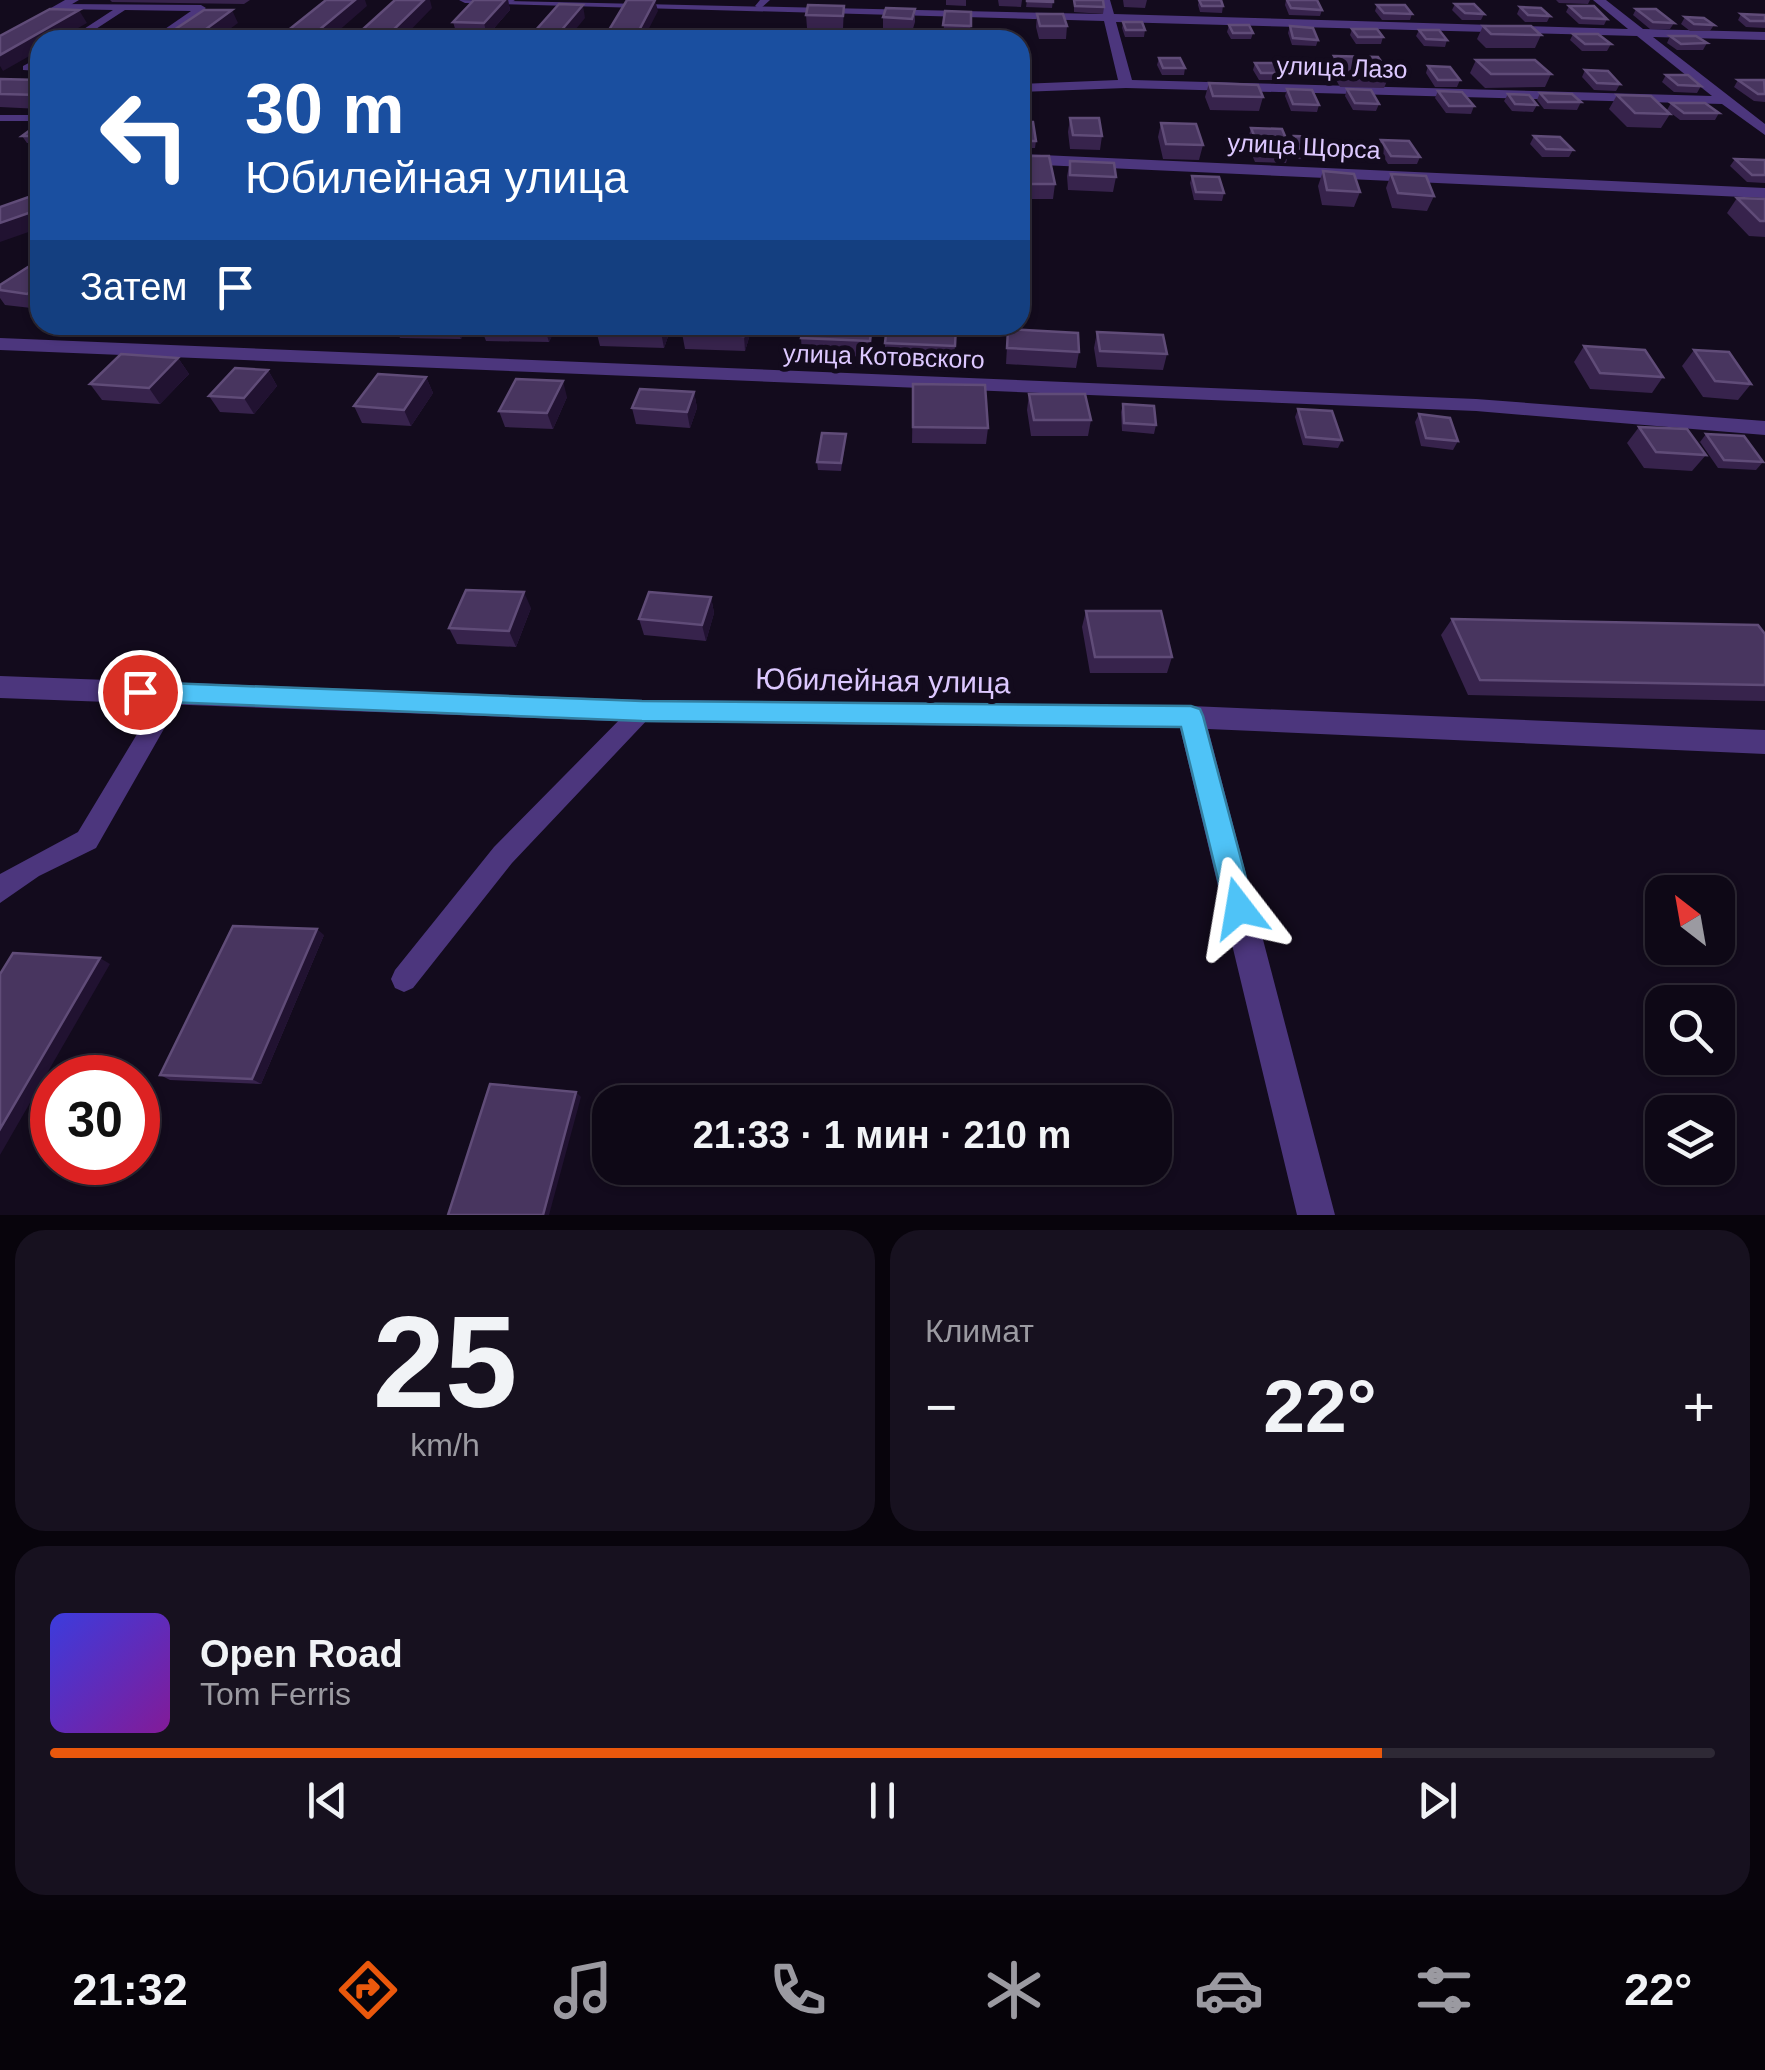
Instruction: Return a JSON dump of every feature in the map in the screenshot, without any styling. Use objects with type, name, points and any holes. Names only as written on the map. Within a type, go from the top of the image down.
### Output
[{"type":"street","points":[[465,0],[763,3],[1108,20],[1765,36]]},
{"type":"street","points":[[1104,0],[1126,84]]},
{"type":"street","points":[[1599,0],[1765,131]]},
{"type":"street","points":[[0,42],[67,4]]},
{"type":"street","name":"улица Лазо","points":[[1030,88],[1126,84],[1722,100]]},
{"type":"street","name":"улица Щорса","points":[[1030,159],[1765,193]]},
{"type":"street","name":"улица Котовского","points":[[0,344],[1476,405],[1765,428]]},
{"type":"street","name":"Юбилейная улица","points":[[0,688],[642,711],[1191,716],[1765,742]]},
{"type":"street","points":[[1191,716],[1316,1215]]},
{"type":"lane","points":[[67,4],[201,8],[169,30]]},
{"type":"lane","points":[[88,30],[126,6]]},
{"type":"lane","points":[[0,118],[30,118]]},
{"type":"lane","points":[[0,892],[23,869],[68,854],[87,840],[174,692]]},
{"type":"lane","points":[[404,979],[504,856],[642,711]]},
{"type":"building","points":[[326,0],[355,0],[319,30],[288,30]]},
{"type":"building","points":[[395,0],[424,0],[393,30],[362,30]]},
{"type":"building","points":[[474,0],[505,0],[484,23],[453,22]]},
{"type":"building","points":[[627,0],[655,0],[639,30],[609,30]]},
{"type":"building","points":[[1074,0],[1103,0],[1104,7],[1075,6]]},
{"type":"building","points":[[1199,0],[1221,0],[1223,6],[1202,6]]},
{"type":"building","points":[[1287,0],[1317,0],[1322,10],[1291,8]]},
{"type":"building","points":[[559,4],[583,5],[562,30],[536,30]]},
{"type":"building","points":[[1455,4],[1474,4],[1484,14],[1465,13]]},
{"type":"building","points":[[808,5],[844,6],[843,16],[806,15]]},
{"type":"building","points":[[1377,5],[1405,5],[1412,14],[1384,13]]},
{"type":"building","points":[[1569,6],[1594,6],[1607,19],[1582,18]]},
{"type":"building","points":[[1520,7],[1541,8],[1550,16],[1528,15]]},
{"type":"building","points":[[886,8],[915,9],[912,19],[883,17]]},
{"type":"building","points":[[50,9],[79,10],[44,30],[30,30],[30,38],[0,55],[0,36]]},
{"type":"building","points":[[1636,9],[1656,9],[1674,23],[1653,22]]},
{"type":"building","points":[[204,10],[232,10],[205,30],[174,30]]},
{"type":"building","points":[[945,11],[971,12],[971,26],[943,25]]},
{"type":"building","points":[[1037,14],[1063,14],[1067,26],[1040,26]]},
{"type":"building","points":[[1741,14],[1765,15],[1765,21],[1750,21]]},
{"type":"building","points":[[1685,17],[1704,18],[1714,25],[1694,24]]},
{"type":"building","points":[[1123,22],[1142,22],[1145,30],[1126,30]]},
{"type":"building","points":[[1229,25],[1249,25],[1253,33],[1233,33]]},
{"type":"building","points":[[1290,26],[1313,28],[1318,40],[1293,38]]},
{"type":"building","points":[[1483,26],[1531,26],[1541,35],[1491,34]]},
{"type":"building","points":[[1352,29],[1377,29],[1383,37],[1358,37]]},
{"type":"building","points":[[1419,30],[1439,30],[1447,40],[1426,39]]},
{"type":"building","points":[[1573,34],[1598,34],[1611,44],[1585,44]]},
{"type":"building","points":[[1670,36],[1696,36],[1707,43],[1681,44]]},
{"type":"building","points":[[1334,56],[1378,57],[1390,74],[1345,73]]},
{"type":"building","points":[[1159,58],[1180,58],[1185,68],[1163,68]]},
{"type":"building","points":[[1476,60],[1535,60],[1551,74],[1491,74]]},
{"type":"building","points":[[1255,63],[1277,63],[1283,73],[1261,73]]},
{"type":"building","points":[[1428,66],[1450,67],[1460,80],[1438,80]]},
{"type":"building","points":[[1585,70],[1608,71],[1620,84],[1597,83]]},
{"type":"building","points":[[1666,75],[1688,75],[1701,86],[1678,85]]},
{"type":"building","points":[[0,79],[30,80],[30,95],[0,94]]},
{"type":"building","points":[[1738,80],[1764,80],[1765,94],[1758,94]]},
{"type":"building","points":[[1209,83],[1258,85],[1263,97],[1213,96]]},
{"type":"building","points":[[1287,89],[1312,90],[1319,105],[1293,104]]},
{"type":"building","points":[[1347,89],[1371,90],[1379,104],[1355,103]]},
{"type":"building","points":[[1438,91],[1462,92],[1474,106],[1449,106]]},
{"type":"building","points":[[1540,93],[1572,94],[1581,102],[1548,102]]},
{"type":"building","points":[[1508,94],[1529,95],[1537,105],[1515,104]]},
{"type":"building","points":[[1617,95],[1651,96],[1670,114],[1635,113]]},
{"type":"building","points":[[1671,103],[1705,103],[1719,113],[1684,113]]},
{"type":"building","points":[[1070,118],[1099,118],[1102,136],[1073,135]]},
{"type":"building","points":[[1030,122],[1033,122],[1036,141],[1030,141]]},
{"type":"building","points":[[1161,123],[1196,124],[1203,145],[1166,144]]},
{"type":"building","points":[[1251,128],[1282,129],[1290,148],[1259,147]]},
{"type":"building","points":[[1294,136],[1322,137],[1330,153],[1300,152]]},
{"type":"building","points":[[1534,136],[1560,137],[1573,150],[1546,149]]},
{"type":"building","points":[[1381,140],[1409,141],[1420,157],[1391,156]]},
{"type":"building","points":[[1030,156],[1049,156],[1055,184],[1030,184]]},
{"type":"building","points":[[1735,159],[1765,160],[1765,175],[1752,175]]},
{"type":"building","points":[[1070,161],[1114,163],[1116,177],[1070,175]]},
{"type":"building","points":[[1323,171],[1354,174],[1360,192],[1327,190]]},
{"type":"building","points":[[1391,174],[1426,176],[1434,196],[1398,193]]},
{"type":"building","points":[[1192,176],[1219,177],[1224,193],[1196,192]]},
{"type":"building","points":[[30,196],[30,212],[0,223],[0,207]]},
{"type":"building","points":[[1737,198],[1765,199],[1765,221],[1760,221]]},
{"type":"building","points":[[30,267],[27,294],[0,290],[0,285]]},
{"type":"building","points":[[1030,330],[1078,333],[1079,352],[1007,348],[1008,335],[1030,335]]},
{"type":"building","points":[[1097,332],[1163,335],[1167,354],[1100,351]]},
{"type":"building","points":[[802,335],[871,335],[870,341],[801,338]]},
{"type":"building","points":[[886,335],[956,335],[955,346],[885,343]]},
{"type":"building","points":[[1584,346],[1645,350],[1663,377],[1600,373]]},
{"type":"building","points":[[1694,350],[1729,352],[1751,384],[1715,381]]},
{"type":"building","points":[[121,354],[178,358],[149,388],[90,384]]},
{"type":"building","points":[[235,368],[268,370],[244,398],[209,396]]},
{"type":"building","points":[[378,374],[426,377],[404,410],[354,406]]},
{"type":"building","points":[[516,379],[563,381],[547,413],[499,411]]},
{"type":"building","points":[[913,384],[985,385],[988,428],[913,427]]},
{"type":"building","points":[[640,389],[694,392],[687,412],[632,408]]},
{"type":"building","points":[[1029,394],[1085,394],[1091,420],[1034,420]]},
{"type":"building","points":[[1123,404],[1154,406],[1156,425],[1124,423]]},
{"type":"building","points":[[1298,409],[1332,411],[1342,440],[1306,437]]},
{"type":"building","points":[[1419,414],[1450,418],[1458,441],[1426,438]]},
{"type":"building","points":[[1639,427],[1687,429],[1706,455],[1656,452]]},
{"type":"building","points":[[822,433],[846,434],[841,463],[817,462]]},
{"type":"building","points":[[1706,434],[1744,436],[1763,462],[1724,460]]},
{"type":"building","points":[[466,590],[524,592],[509,631],[449,628]]},
{"type":"building","points":[[649,592],[711,597],[702,625],[639,619]]},
{"type":"building","points":[[1086,611],[1161,611],[1172,657],[1095,657]]},
{"type":"building","points":[[1452,619],[1758,625],[1765,634],[1765,685],[1480,680]]},
{"type":"building","points":[[233,926],[317,929],[252,1079],[160,1075]]},
{"type":"building","points":[[13,953],[100,958],[43,1055],[30,1055],[30,1078],[0,1129],[0,974]]},
{"type":"building","points":[[490,1084],[576,1092],[543,1215],[448,1215]]},
{"type":"route","points":[[140,692],[642,711],[1191,716],[1239,908]]}]
